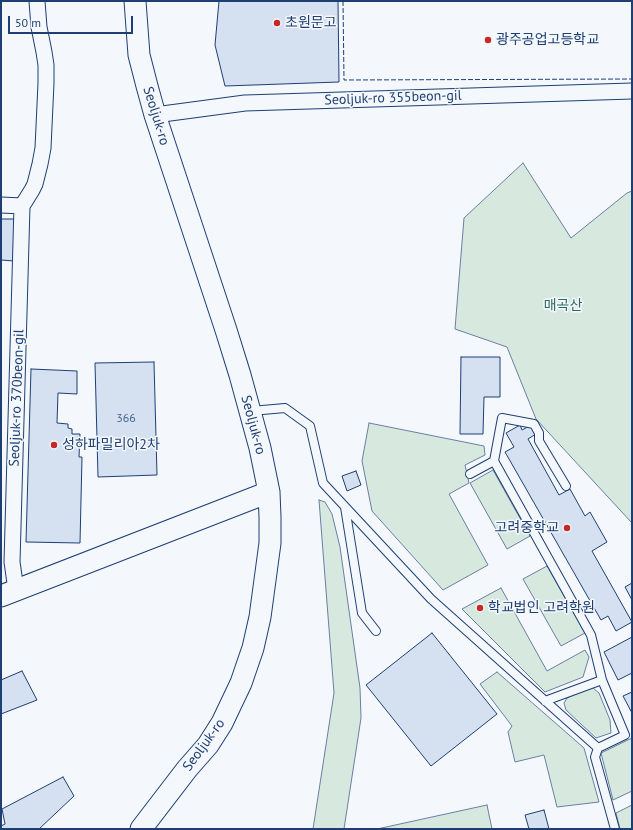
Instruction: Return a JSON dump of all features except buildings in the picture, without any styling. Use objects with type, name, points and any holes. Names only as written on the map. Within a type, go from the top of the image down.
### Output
[{"type":"main road","name":"Seoljuk-ro","points":[[135,1],[140,55],[155,115],[240,375],[260,448],[269,492],[270,510],[270,543],[260,617],[253,648],[241,683],[222,723],[141,829]]},
{"type":"main road","name":"Seoljuk-ro 370beon-gil","points":[[8,593],[269,492]]},
{"type":"street","points":[[1,205],[22,206],[32,190],[43,148],[46,65],[39,27],[37,1]]},
{"type":"street","name":"Seoljuk-ro 355beon-gil","points":[[155,115],[245,103],[632,91]]},
{"type":"street","name":"Seoljuk-ro 370beon-gil","points":[[8,593],[12,562],[22,206]]},
{"type":"lane","points":[[250,411],[286,408],[310,426],[323,483],[431,599],[598,748]]},
{"type":"lane","points":[[566,486],[539,441],[539,433],[534,424],[502,418],[494,461],[591,635],[602,680],[625,735],[598,748],[595,757],[615,829]]},
{"type":"lane","points":[[470,474],[494,461]]},
{"type":"lane","points":[[345,507],[362,613],[376,631]]},
{"type":"lane","points":[[545,701],[602,680]]},
{"type":"green space","name":"매곡산","points":[[523,163],[571,238],[627,193],[632,191],[632,523],[536,419],[507,347],[455,329],[464,218]]},
{"type":"green space","points":[[369,423],[484,446],[485,455],[465,465],[469,483],[449,494],[488,565],[443,590],[372,511],[362,461]]},
{"type":"green space","points":[[493,470],[530,536],[507,549],[470,483]]},
{"type":"green space","points":[[319,500],[325,502],[332,514],[340,547],[360,688],[361,718],[344,829],[313,829],[334,693]]},
{"type":"green space","points":[[547,566],[585,633],[561,646],[523,579]]},
{"type":"green space","points":[[501,588],[547,671],[585,650],[589,657],[583,677],[545,692],[462,609]]},
{"type":"green space","points":[[497,672],[584,748],[599,802],[557,807],[544,755],[515,762],[508,732],[512,726],[480,684]]},
{"type":"green space","points":[[592,687],[599,693],[610,720],[611,733],[596,738],[566,710],[564,703],[567,698]]},
{"type":"green space","points":[[632,738],[632,791],[613,800],[601,753]]},
{"type":"green space","points":[[487,805],[492,829],[377,829]]},
{"type":"green space","points":[[632,805],[632,829],[620,829],[616,813]]},
{"type":"fence","points":[[343,1],[344,80],[632,79]]},
{"type":"place","name":"초원문고","points":[[277,23]]},
{"type":"place","name":"광주공업고등학교","points":[[488,40]]},
{"type":"place","name":"성하파밀리아2차","points":[[54,445]]},
{"type":"place","name":"고려중학교","points":[[567,528]]},
{"type":"place","name":"학교법인 고려학원","points":[[480,608]]}]
